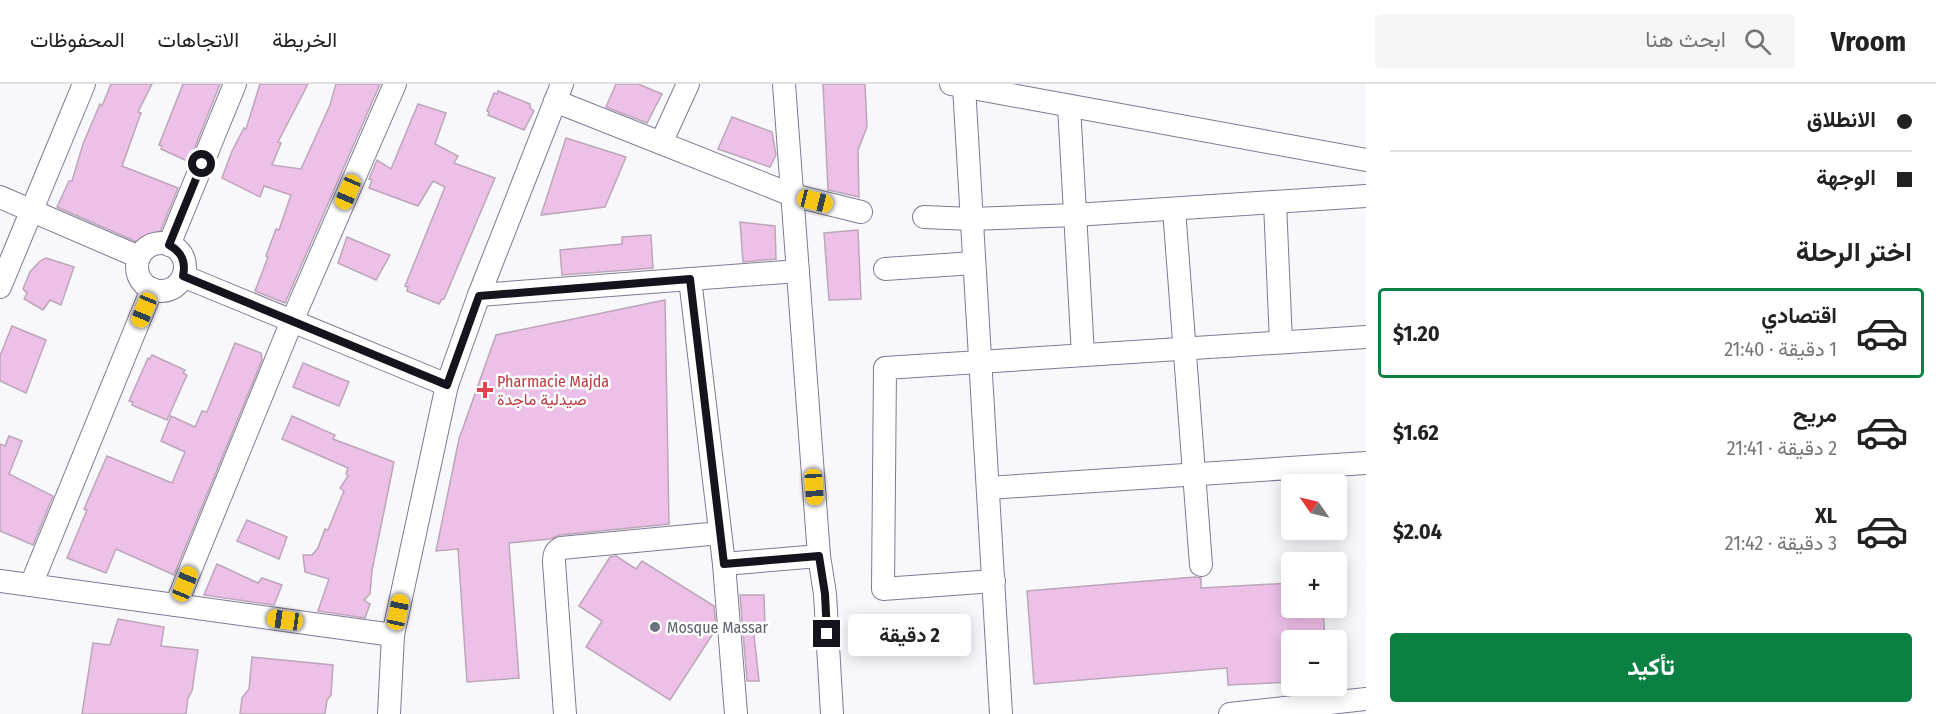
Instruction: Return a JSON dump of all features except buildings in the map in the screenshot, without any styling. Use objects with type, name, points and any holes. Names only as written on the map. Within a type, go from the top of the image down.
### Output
[{"type":"street","points":[[0,287],[84,84]]},
{"type":"street","points":[[169,245],[235,84]]},
{"type":"street","points":[[176,605],[292,321],[395,84]]},
{"type":"street","points":[[661,143],[688,84]]},
{"type":"street","points":[[784,84],[819,556],[825,594],[832,714]]},
{"type":"street","points":[[1001,714],[972,219],[957,85],[1366,160]]},
{"type":"street","points":[[389,714],[393,634],[447,385],[558,93],[661,143],[792,195],[861,212]]},
{"type":"street","points":[[1069,106],[1083,355]]},
{"type":"street","points":[[924,217],[972,219],[1075,215],[1366,196]]},
{"type":"street","points":[[0,197],[139,257]]},
{"type":"street","points":[[1275,203],[1281,342]]},
{"type":"street","points":[[1174,209],[1201,565]]},
{"type":"street","points":[[155,244],[169,245],[181,254],[183,276],[167,290],[152,289],[146,286],[137,273],[139,257],[143,251],[155,244]]},
{"type":"street","points":[[885,269],[974,263]]},
{"type":"street","points":[[479,296],[798,271]]},
{"type":"street","points":[[183,276],[447,385]]},
{"type":"street","points":[[690,279],[724,564],[736,714]]},
{"type":"street","points":[[31,585],[152,289]]},
{"type":"street","points":[[994,581],[883,589],[885,368],[1366,337]]},
{"type":"street","points":[[988,489],[1366,463]]},
{"type":"street","points":[[566,714],[554,562],[556,551],[561,548],[720,533]]},
{"type":"street","points":[[724,564],[819,556]]},
{"type":"street","points":[[0,581],[393,634]]},
{"type":"street","points":[[1230,714],[1366,699]]},
{"type":"place","name":"Pharmacie Majda صيدلية ماجدة","points":[[485,390]]},
{"type":"place","name":"Mosque Massar","points":[[655,627]]},
{"type":"route","points":[[202,164],[169,245],[181,254],[184,261],[183,276],[447,385],[479,296],[690,279],[724,564],[819,556],[825,594],[827,634]]}]
